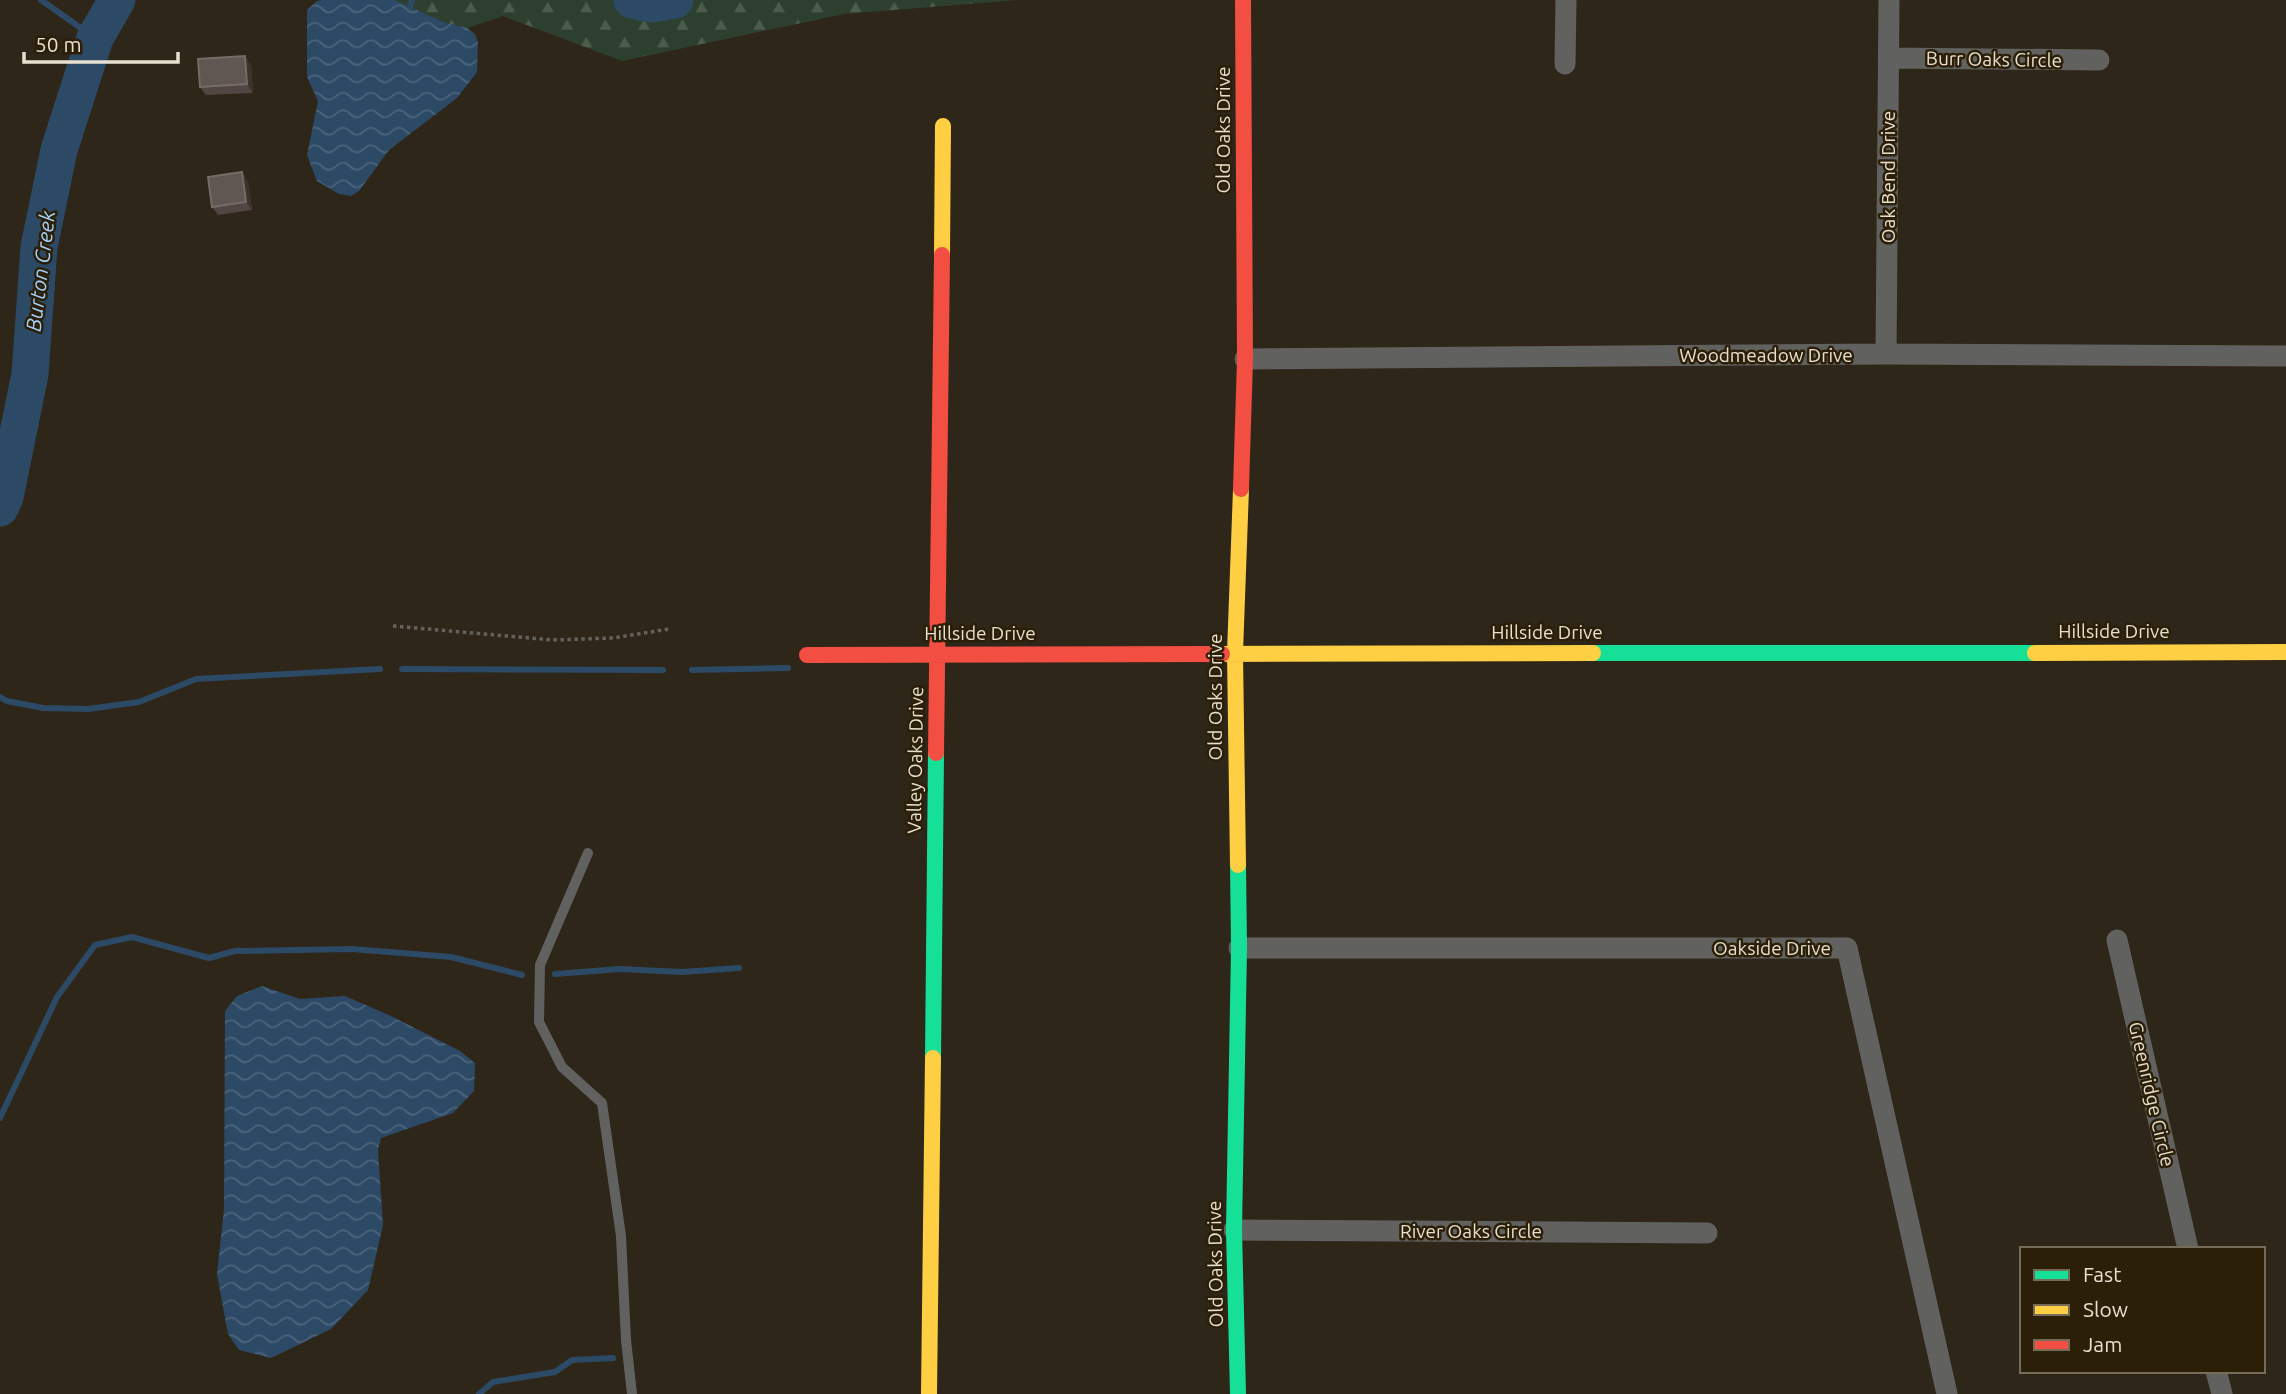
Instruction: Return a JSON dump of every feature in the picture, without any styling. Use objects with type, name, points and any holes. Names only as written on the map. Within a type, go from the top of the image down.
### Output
[{"type":"street","name":"Old Oaks Drive","points":[[1238,1394],[1234,1230],[1240,948],[1235,653],[1245,359],[1243,0]]},
{"type":"street","points":[[1565,64],[1566,0]]},
{"type":"street","name":"Oak Bend Drive","points":[[1886,354],[1889,0]]},
{"type":"street","name":"Burr Oaks Circle","points":[[1889,58],[2099,60]]},
{"type":"street","name":"Valley Oaks Drive","points":[[929,1394],[943,126]]},
{"type":"street","name":"Woodmeadow Drive","points":[[1245,359],[1886,354],[2286,356]]},
{"type":"street","name":"Hillside Drive","points":[[807,655],[2286,652]]},
{"type":"street","name":"Greenridge Circle","points":[[2116,940],[2188,1247]]},
{"type":"street","name":"Oakside Drive","points":[[1240,948],[1847,948],[1947,1394]]},
{"type":"street","name":"River Oaks Circle","points":[[1234,1230],[1707,1233]]},
{"type":"street","points":[[2217,1373],[2222,1394]]},
{"type":"lane","points":[[588,853],[540,965],[539,1022],[562,1067],[602,1103],[621,1237],[626,1340],[632,1394]]},
{"type":"path","points":[[393,626],[553,640],[613,638],[669,628]]},
{"type":"green space","points":[[395,0],[1019,0],[844,14],[622,61],[503,16],[467,28],[446,23]]},
{"type":"water","points":[[395,0],[446,23],[467,28],[475,34],[478,43],[477,72],[457,98],[389,150],[359,191],[351,196],[339,194],[317,181],[307,155],[318,101],[307,77],[307,10],[317,1]]},
{"type":"water","points":[[262,986],[300,999],[345,996],[460,1051],[475,1063],[474,1091],[453,1113],[381,1138],[378,1150],[383,1225],[368,1290],[331,1329],[271,1358],[239,1350],[228,1334],[217,1274],[224,1209],[225,1011],[237,996]]},
{"type":"building","points":[[245,56],[247,84],[200,87],[198,59]]},
{"type":"building","points":[[242,172],[246,202],[212,207],[208,177]]},
{"type":"waterway","points":[[41,0],[95,38]]},
{"type":"waterway","name":"Burton Creek","points":[[0,508],[5,497],[30,374],[39,247],[59,150],[95,38],[117,0]]},
{"type":"waterway","points":[[410,7],[412,0]]},
{"type":"waterway","name":"Burton Creek","points":[[632,0],[652,4],[675,0]]},
{"type":"waterway","points":[[692,670],[788,668]]},
{"type":"waterway","points":[[0,697],[7,701],[43,708],[88,709],[139,702],[196,679],[380,669]]},
{"type":"waterway","points":[[402,669],[663,670]]},
{"type":"waterway","points":[[0,1118],[57,997],[95,945],[132,937],[209,958],[235,951],[352,949],[451,957],[522,975]]},
{"type":"waterway","points":[[555,974],[620,969],[682,972],[739,968]]},
{"type":"waterway","points":[[479,1394],[493,1382],[555,1372],[572,1360],[613,1358]]},
{"type":"traffic: fast","points":[[1593,653],[2035,653]]},
{"type":"traffic: fast","points":[[933,1058],[936,753]]},
{"type":"traffic: fast","points":[[1238,865],[1234,1230],[1238,1394]]},
{"type":"traffic: slow","points":[[942,255],[943,126]]},
{"type":"traffic: slow","points":[[1238,865],[1235,653],[1241,489]]},
{"type":"traffic: slow","points":[[2035,653],[2286,652]]},
{"type":"traffic: slow","points":[[1222,654],[1593,653]]},
{"type":"traffic: slow","points":[[929,1394],[933,1058]]},
{"type":"traffic: jam","points":[[1241,489],[1245,359],[1243,0]]},
{"type":"traffic: jam","points":[[936,753],[942,255]]},
{"type":"traffic: jam","points":[[807,655],[1222,654]]}]
